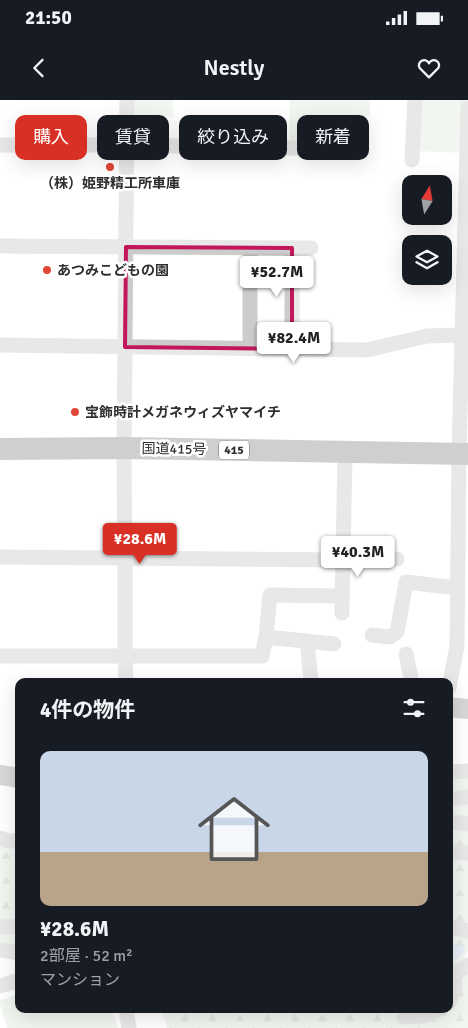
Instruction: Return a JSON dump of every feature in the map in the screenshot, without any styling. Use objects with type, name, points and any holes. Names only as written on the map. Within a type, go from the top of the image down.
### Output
[{"type":"highway","name":"国道415号","points":[[0,449],[124,448],[463,453]]},
{"type":"main road","points":[[453,707],[468,709]]},
{"type":"main road","points":[[0,775],[15,777]]},
{"type":"street","points":[[127,100],[127,115]]},
{"type":"street","points":[[412,160],[415,100]]},
{"type":"street","points":[[451,678],[457,646],[457,588],[463,453],[462,335],[467,210],[468,108]]},
{"type":"street","points":[[0,145],[97,145]]},
{"type":"street","points":[[169,146],[297,148]]},
{"type":"street","points":[[126,678],[124,448],[127,160]]},
{"type":"street","points":[[0,246],[311,248]]},
{"type":"street","points":[[250,248],[250,348]]},
{"type":"street","points":[[292,248],[292,349]]},
{"type":"street","points":[[0,345],[367,350],[427,336],[462,335]]},
{"type":"street","points":[[342,613],[345,452]]},
{"type":"street","points":[[0,557],[397,559]]},
{"type":"street","points":[[372,635],[390,637],[397,632],[406,582],[457,588]]},
{"type":"street","points":[[0,656],[262,656],[270,595],[342,596]]},
{"type":"street","points":[[266,637],[334,644]]},
{"type":"street","points":[[307,641],[311,678]]},
{"type":"street","points":[[406,654],[411,678]]},
{"type":"street","points":[[453,772],[468,771]]},
{"type":"street","points":[[453,799],[468,797]]},
{"type":"street","points":[[453,822],[468,824]]},
{"type":"street","points":[[0,838],[15,841]]},
{"type":"street","points":[[453,852],[468,853]]},
{"type":"street","points":[[0,927],[15,926]]},
{"type":"street","points":[[453,928],[468,931]]},
{"type":"street","points":[[0,950],[15,952]]},
{"type":"street","points":[[453,972],[458,972],[468,965]]},
{"type":"street","points":[[453,979],[455,986],[453,992]]},
{"type":"street","points":[[0,986],[15,981]]},
{"type":"street","points":[[127,1013],[129,1028]]},
{"type":"street","points":[[403,1018],[430,1013]]},
{"type":"highlighted area","points":[[126,247],[292,248],[292,349],[125,347]]},
{"type":"green space","points":[[132,100],[173,100],[173,117],[169,117],[169,115],[131,115]]},
{"type":"green space","points":[[290,100],[367,100],[370,103],[370,117],[369,115],[297,115],[297,141],[289,141]]},
{"type":"green space","points":[[417,100],[466,100],[465,153],[415,151]]},
{"type":"green space","points":[[453,778],[468,778],[468,924],[453,921]]},
{"type":"green space","points":[[0,846],[15,846],[15,949],[0,947]]},
{"type":"green space","points":[[453,929],[468,935],[468,951],[464,958],[468,962],[468,1028],[167,1028],[162,1013],[453,1013]]},
{"type":"green space","points":[[15,995],[15,1013],[113,1013],[118,1028],[7,1028],[0,1000]]},
{"type":"water","points":[[453,945],[462,946],[465,950],[460,958],[453,959]]},
{"type":"place","name":"（株）姫野精工所車庫","points":[[110,167]]},
{"type":"place","name":"あつみこどもの園","points":[[47,270]]},
{"type":"place","name":"宝飾時計メガネウィズヤマイチ","points":[[75,412]]}]
